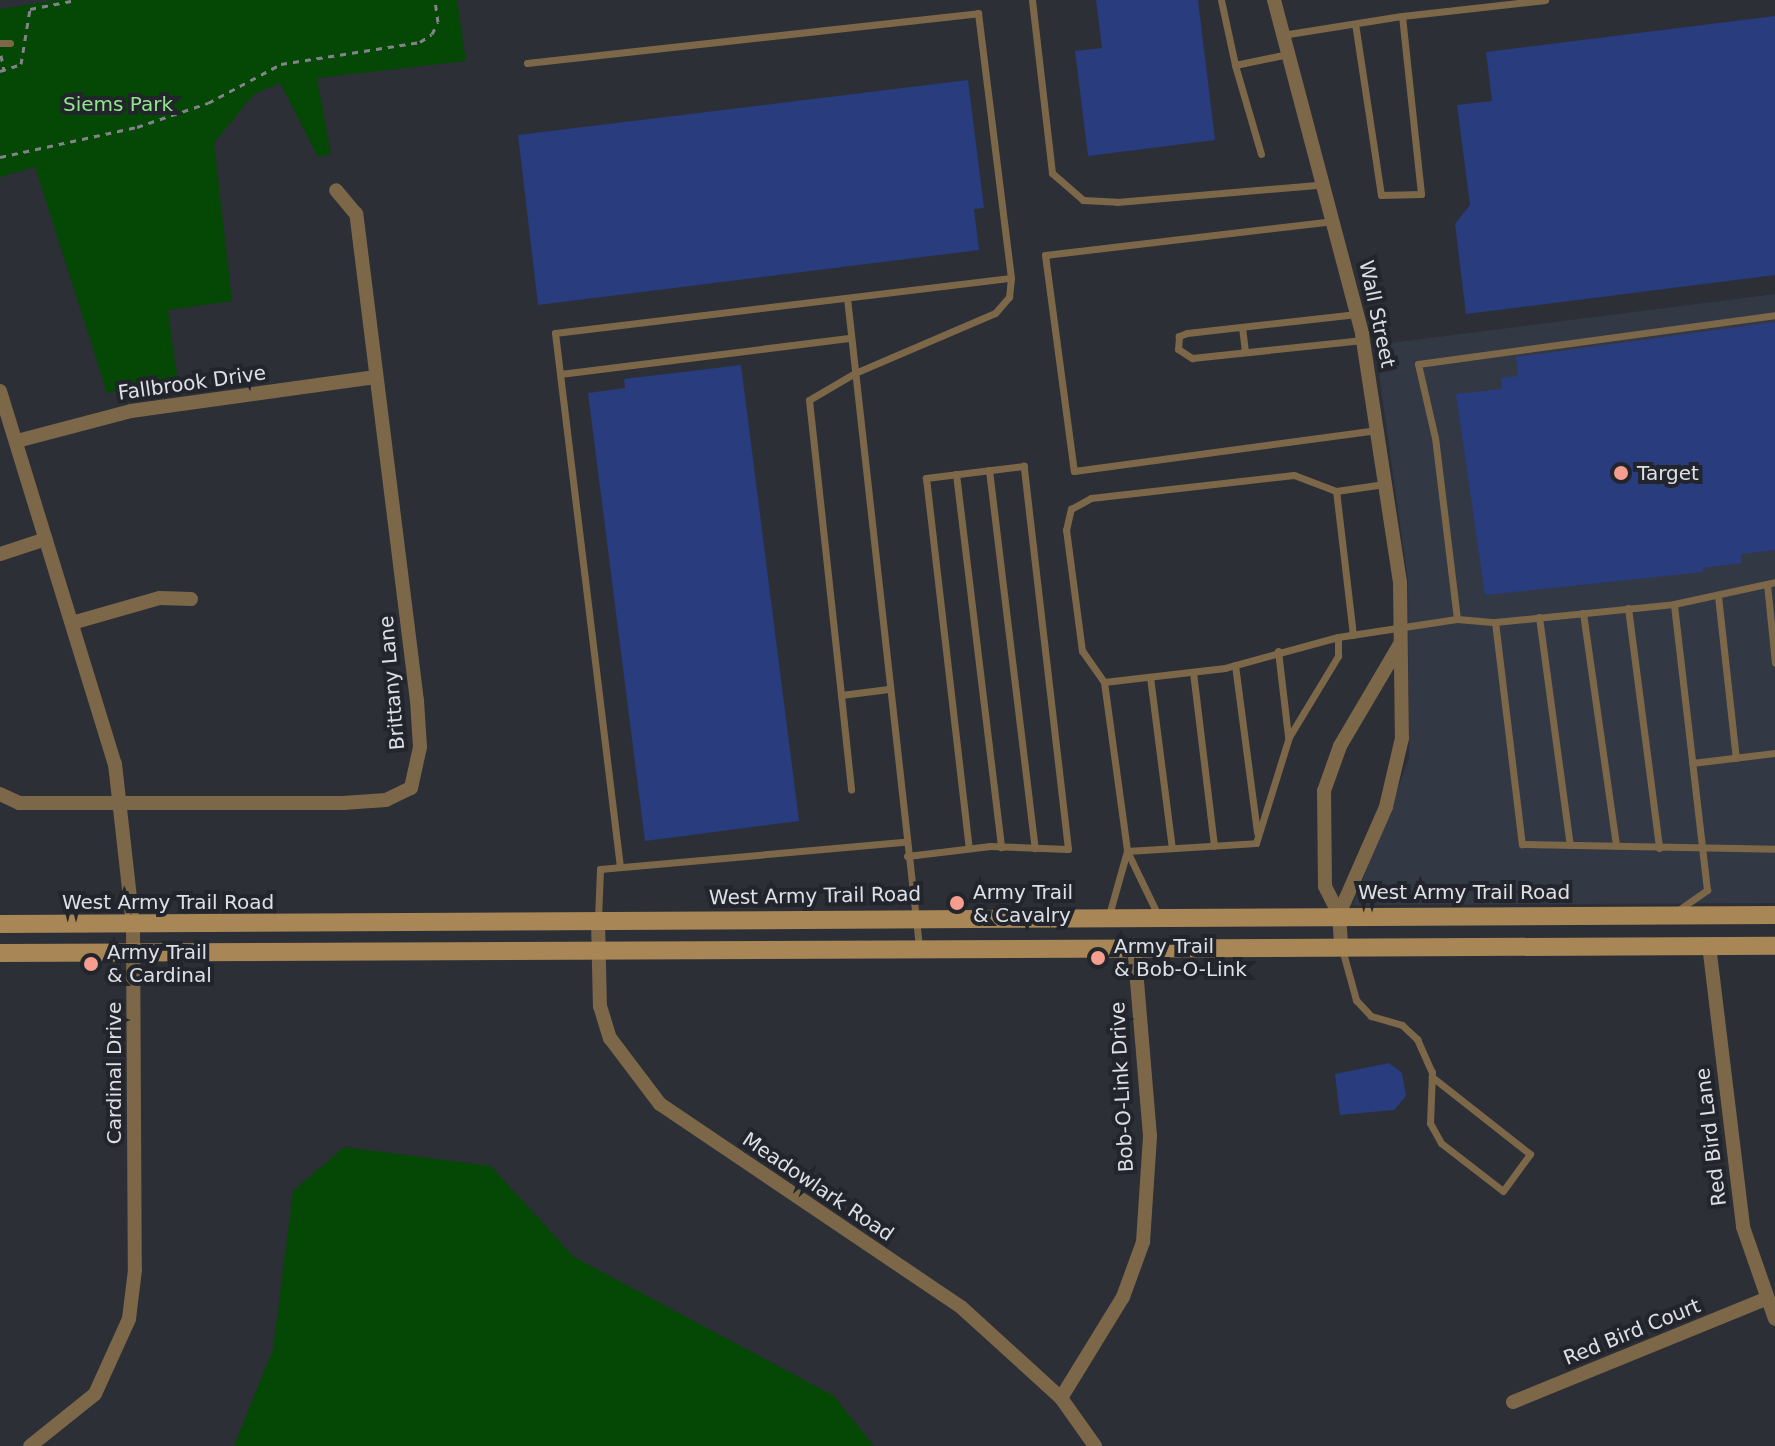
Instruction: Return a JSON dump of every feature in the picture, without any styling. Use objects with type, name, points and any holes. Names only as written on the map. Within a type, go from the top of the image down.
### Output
[{"type":"main road","name":"West Army Trail Road","points":[[0,924],[1109,915],[1775,915]]},
{"type":"main road","points":[[0,953],[1341,943],[1775,946]]},
{"type":"street","name":"Wall Street","points":[[1274,0],[1336,221],[1363,340],[1387,483],[1401,637],[1402,738],[1386,807],[1339,914]]},
{"type":"street","points":[[336,190],[356,214],[376,377]]},
{"type":"street","name":"Fallbrook Drive","points":[[17,441],[131,411],[376,377]]},
{"type":"street","name":"Brittany Lane","points":[[121,803],[364,802],[411,788],[420,747],[417,701],[376,377]]},
{"type":"street","name":"Cardinal Drive","points":[[0,391],[115,764],[133,924],[135,1270],[129,1319],[95,1394],[30,1446]]},
{"type":"street","points":[[0,554],[46,539]]},
{"type":"street","points":[[72,623],[160,598],[191,599]]},
{"type":"street","name":"Wall Street","points":[[1341,943],[1339,914],[1325,886],[1324,791],[1340,746],[1401,637]]},
{"type":"street","points":[[0,794],[19,803],[121,803]]},
{"type":"street","name":"Meadowlark Road","points":[[598,921],[600,1006],[610,1038],[660,1104],[961,1307],[1061,1398],[1095,1446]]},
{"type":"street","name":"Bob-O-Link Drive","points":[[1061,1398],[1123,1297],[1143,1242],[1150,1136],[1134,945]]},
{"type":"street","name":"Red Bird Lane","points":[[1709,945],[1738,1198],[1765,1299],[1775,1319]]},
{"type":"street","name":"Red Bird Court","points":[[1513,1402],[1765,1299]]},
{"type":"lane","points":[[1032,0],[1052,173],[1083,200],[1117,202],[1326,184]]},
{"type":"lane","points":[[1221,0],[1235,65],[1261,154]]},
{"type":"lane","points":[[1282,35],[1402,16],[1545,0]]},
{"type":"lane","points":[[527,63],[978,13],[1011,278],[1009,297],[995,313],[855,373],[809,400],[851,789]]},
{"type":"lane","points":[[1355,24],[1381,195],[1421,194],[1402,16]]},
{"type":"lane","points":[[0,45],[10,43]]},
{"type":"lane","points":[[1235,65],[1288,54]]},
{"type":"lane","points":[[1336,221],[1045,255],[1074,471],[1379,430]]},
{"type":"lane","points":[[620,867],[555,333],[1011,278]]},
{"type":"lane","points":[[847,298],[905,842],[919,946]]},
{"type":"lane","points":[[1357,314],[1187,333],[1179,336],[1178,349],[1192,358],[1363,340]]},
{"type":"lane","points":[[1457,619],[1435,438],[1418,364],[1775,315]]},
{"type":"lane","points":[[1242,327],[1245,352]]},
{"type":"lane","points":[[560,374],[851,338]]},
{"type":"lane","points":[[907,856],[969,848],[1068,849],[1024,466],[926,478],[969,848]]},
{"type":"lane","points":[[989,470],[1035,848]]},
{"type":"lane","points":[[956,474],[1001,847]]},
{"type":"lane","points":[[1158,915],[1127,851],[1104,682],[1082,651],[1066,530],[1071,509],[1091,498],[1294,475],[1336,491],[1387,483]]},
{"type":"lane","points":[[1336,491],[1353,635]]},
{"type":"lane","points":[[1104,682],[1235,665],[1338,637],[1401,637],[1457,619],[1495,622],[1674,604],[1771,583],[1775,663]]},
{"type":"lane","points":[[1718,596],[1736,758]]},
{"type":"lane","points":[[1672,915],[1707,890],[1674,604]]},
{"type":"lane","points":[[1628,608],[1659,848]]},
{"type":"lane","points":[[1583,613],[1616,846]]},
{"type":"lane","points":[[1539,617],[1570,845]]},
{"type":"lane","points":[[1495,622],[1522,844],[1775,849]]},
{"type":"lane","points":[[1127,851],[1256,843],[1289,739],[1338,656],[1338,637]]},
{"type":"lane","points":[[1278,651],[1289,739]]},
{"type":"lane","points":[[1235,665],[1258,839]]},
{"type":"lane","points":[[1193,672],[1214,846]]},
{"type":"lane","points":[[1150,677],[1172,848]]},
{"type":"lane","points":[[841,695],[889,689]]},
{"type":"lane","points":[[1692,763],[1775,753]]},
{"type":"lane","points":[[598,921],[600,869],[905,842]]},
{"type":"lane","points":[[1109,915],[1127,851]]},
{"type":"lane","points":[[1341,943],[1356,1000],[1371,1016],[1402,1025],[1417,1039],[1432,1077],[1430,1123],[1441,1143],[1503,1191],[1530,1154],[1432,1077]]},
{"type":"path","points":[[0,45],[2,71],[21,64],[30,9],[76,0]]},
{"type":"path","points":[[0,157],[137,127],[208,103],[281,64],[420,42],[432,34],[438,22],[435,0]]},
{"type":"shaded area","points":[[1775,294],[1775,903],[1353,905],[1409,759],[1408,581],[1375,345]]},
{"type":"green space","name":"Siems Park","points":[[57,0],[457,0],[466,61],[317,78],[331,154],[318,157],[280,83],[254,94],[214,143],[232,301],[168,310],[178,383],[107,393],[35,167],[0,177],[0,9]]},
{"type":"green space","points":[[344,1147],[491,1166],[574,1257],[834,1396],[874,1446],[234,1446],[273,1349],[293,1191]]},
{"type":"building","points":[[1096,0],[1198,0],[1215,140],[1088,156],[1075,51],[1102,48]]},
{"type":"building","points":[[1775,16],[1775,275],[1466,314],[1455,224],[1470,205],[1457,105],[1492,101],[1486,52]]},
{"type":"building","points":[[968,80],[984,208],[974,209],[979,250],[538,305],[518,135]]},
{"type":"building","name":"Target","points":[[1775,322],[1775,550],[1741,554],[1742,563],[1703,568],[1703,572],[1485,595],[1456,394],[1502,389],[1501,378],[1518,376],[1516,357]]},
{"type":"building","points":[[741,365],[799,821],[645,841],[588,393],[625,388],[624,379]]},
{"type":"building","points":[[1389,1063],[1402,1073],[1406,1096],[1394,1110],[1340,1115],[1335,1074]]},
{"type":"place","name":"Target","points":[[1621,473]]},
{"type":"place","name":"Army Trail & Cavalry","points":[[957,903]]},
{"type":"place","name":"Army Trail & Bob-O-Link","points":[[1098,958]]},
{"type":"place","name":"Army Trail & Cardinal","points":[[91,964]]}]
